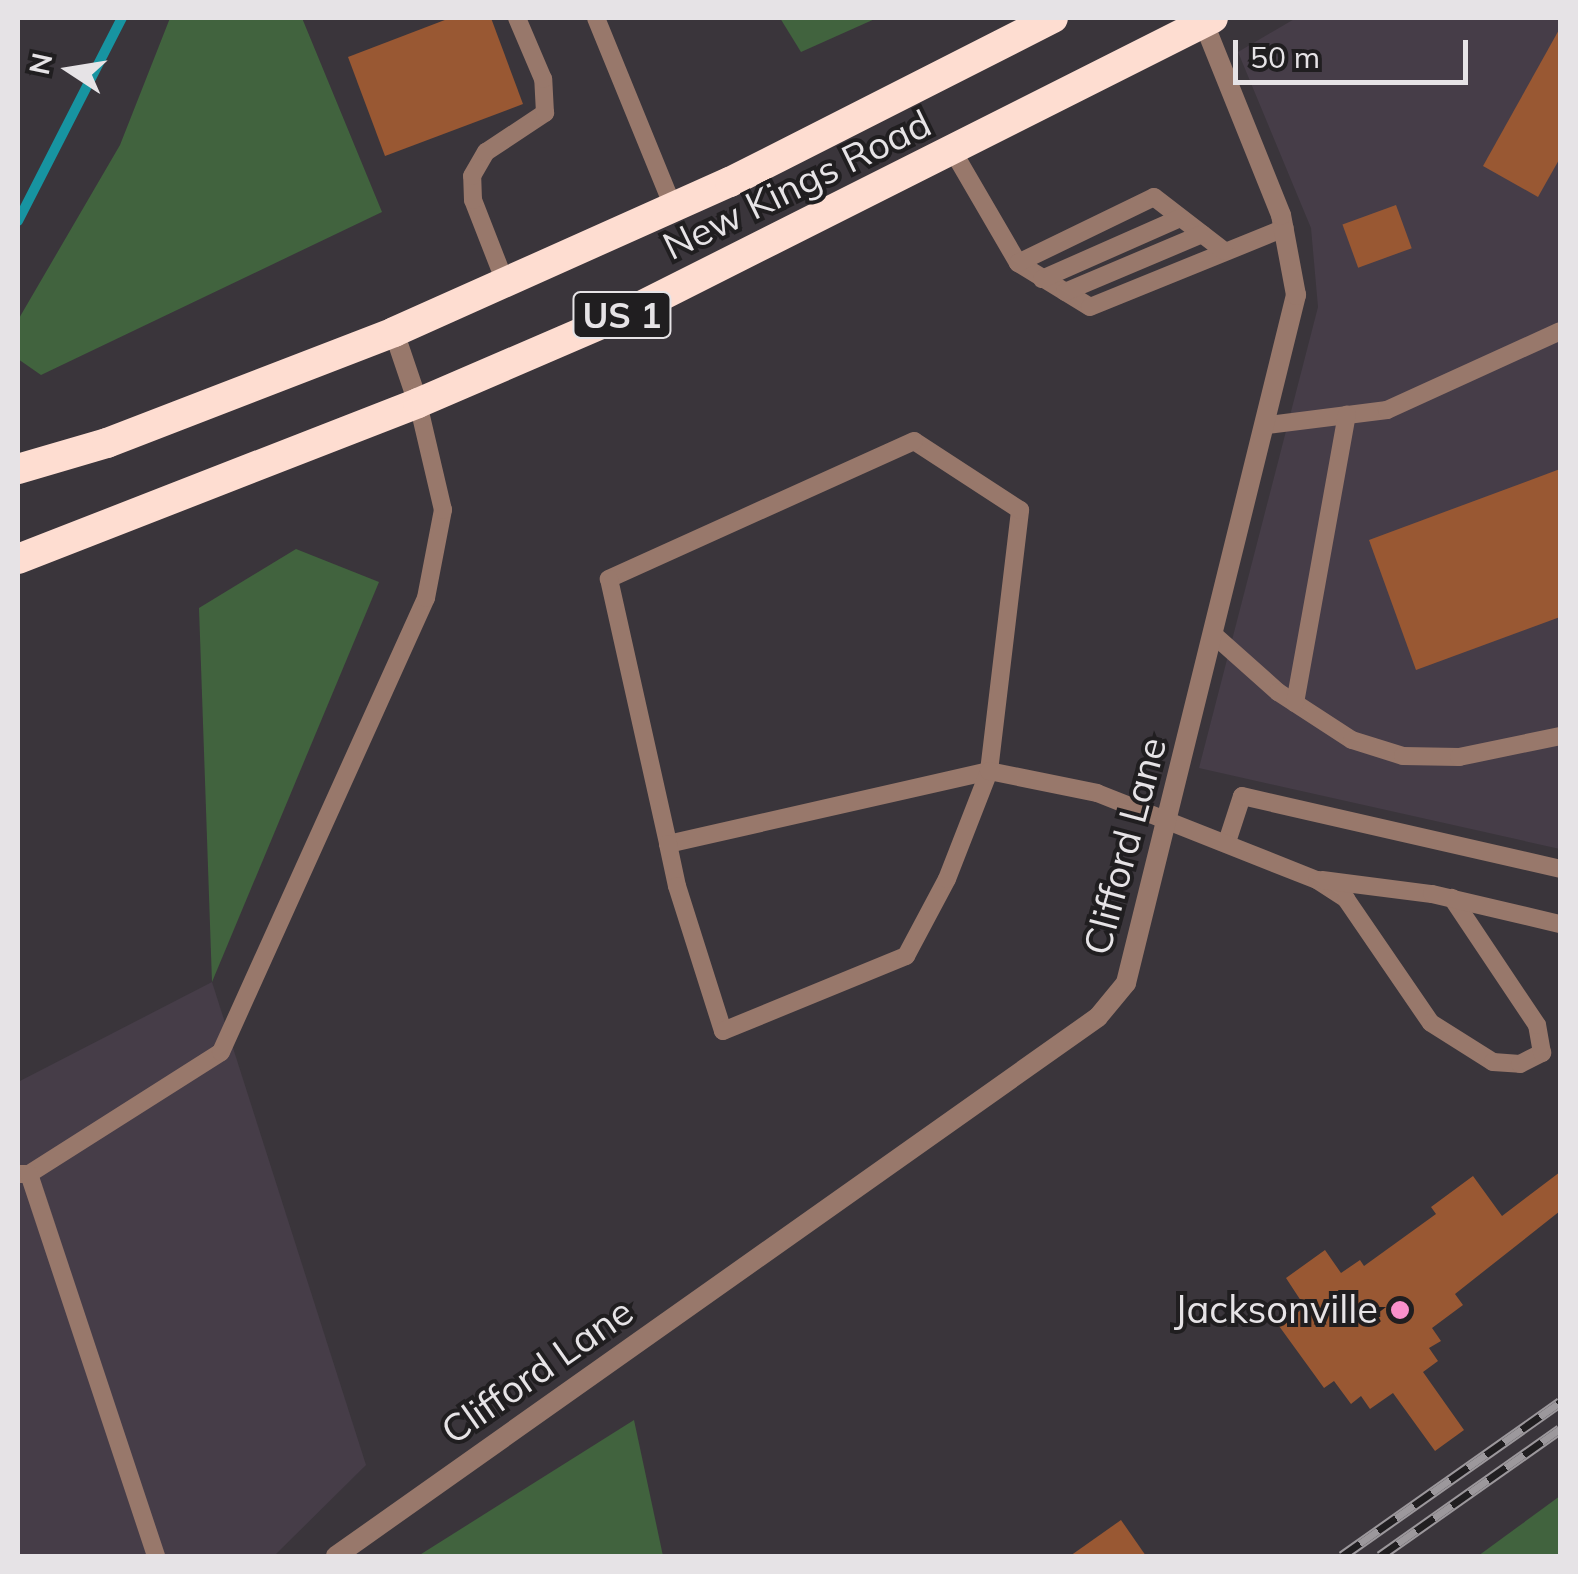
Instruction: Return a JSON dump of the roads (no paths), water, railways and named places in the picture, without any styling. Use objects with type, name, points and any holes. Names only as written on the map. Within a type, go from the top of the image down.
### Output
[{"type":"highway","name":"New Kings Road","points":[[18,469],[107,443],[394,332],[673,207],[1053,18]]},
{"type":"highway","name":"New Kings Road","points":[[18,559],[418,403],[627,313],[954,153],[1206,19]]},
{"type":"street","name":"Clifford Lane","points":[[336,1556],[1098,1017],[1126,983],[1268,425],[1296,295],[1285,228],[1206,19]]},
{"type":"street","points":[[394,332],[418,403]]},
{"type":"lane","points":[[505,282],[473,200],[472,176],[486,152],[545,113],[544,79],[517,18]]},
{"type":"lane","points":[[596,18],[673,207]]},
{"type":"lane","points":[[954,153],[1018,262],[1090,306],[1285,228]]},
{"type":"lane","points":[[1018,262],[1154,198],[1224,251]]},
{"type":"lane","points":[[1042,279],[1180,218]]},
{"type":"lane","points":[[1065,292],[1202,234]]},
{"type":"lane","points":[[1268,425],[1387,410],[1560,331]]},
{"type":"lane","points":[[156,1556],[23,1174],[221,1052],[426,598],[443,510],[418,403]]},
{"type":"lane","points":[[1295,703],[1347,415]]},
{"type":"lane","points":[[914,441],[1020,510],[988,771],[948,879],[906,956],[723,1031],[668,844],[609,580],[914,441]]},
{"type":"lane","points":[[1214,636],[1295,703],[1352,740],[1402,756],[1459,757],[1560,736]]},
{"type":"lane","points":[[668,844],[988,771],[1097,794],[1227,842],[1317,880],[1346,899],[1430,1023],[1457,1044],[1493,1062],[1520,1064],[1560,1040]]},
{"type":"lane","points":[[1227,842],[1242,796],[1560,868]]},
{"type":"lane","points":[[1317,880],[1452,898],[1554,921]]},
{"type":"lane","points":[[1452,898],[1536,1025],[1542,1053]]},
{"type":"waterway","points":[[18,221],[122,18]]},
{"type":"railway","points":[[1342,1556],[1560,1402]]},
{"type":"railway","points":[[1380,1556],[1560,1429]]},
{"type":"place","name":"Jacksonville","points":[[1400,1310]]}]
